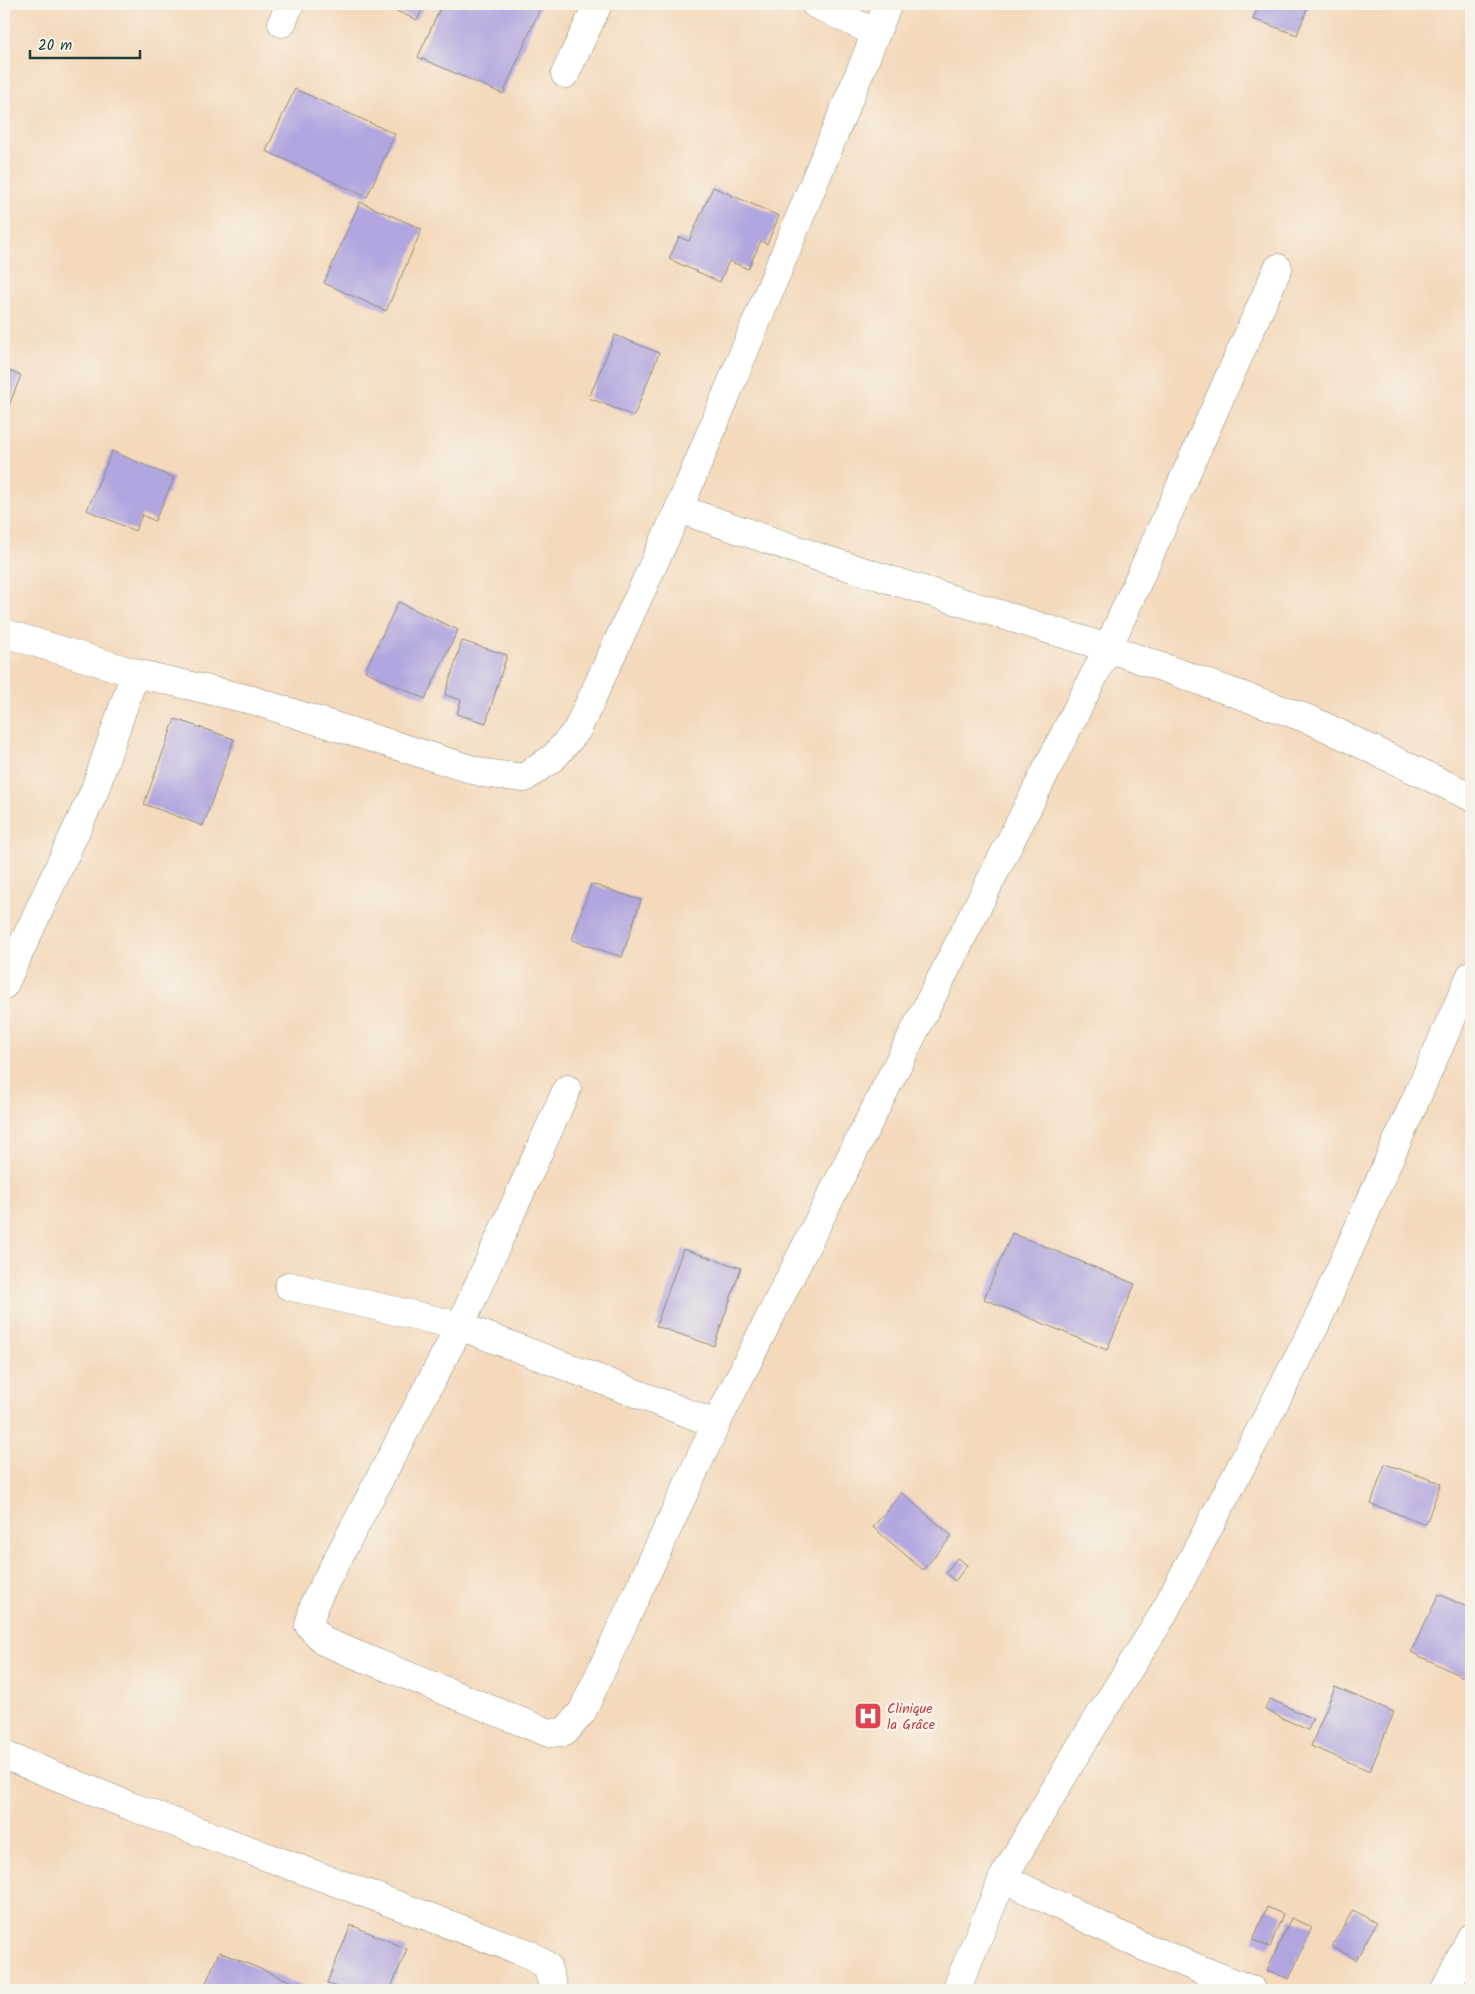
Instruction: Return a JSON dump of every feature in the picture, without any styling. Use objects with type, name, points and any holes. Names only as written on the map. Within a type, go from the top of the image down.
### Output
[{"type":"street","points":[[565,74],[598,4]]},
{"type":"street","points":[[815,4],[876,33]]},
{"type":"street","points":[[4,633],[134,673],[252,700],[483,773],[524,778],[554,757],[577,730],[678,508],[888,4]]},
{"type":"street","points":[[567,1089],[460,1326],[315,1602],[309,1625],[325,1642],[549,1733],[565,1732],[582,1712],[716,1424],[1108,648],[1278,268]]},
{"type":"street","points":[[678,508],[824,559],[1108,648],[1310,720],[1471,798]]},
{"type":"street","points":[[4,985],[94,792],[134,673]]},
{"type":"street","points":[[956,1990],[1003,1878],[1077,1752],[1160,1618],[1314,1328],[1471,975]]},
{"type":"street","points":[[289,1286],[460,1326],[716,1424]]},
{"type":"street","points":[[4,1755],[130,1806],[529,1954],[547,1966],[553,1987],[552,1990]]},
{"type":"street","points":[[1003,1878],[1142,1946],[1252,1990]]},
{"type":"street","points":[[1445,1990],[1471,1937]]},
{"type":"building","points":[[381,4],[425,4],[417,20]]},
{"type":"building","points":[[442,4],[542,4],[503,94],[418,57]]},
{"type":"building","points":[[1259,4],[1309,4],[1297,35],[1253,19]]},
{"type":"building","points":[[295,89],[395,134],[367,197],[266,151]]},
{"type":"building","points":[[713,187],[779,216],[767,244],[761,241],[748,269],[729,261],[720,282],[669,259],[679,237],[689,241]]},
{"type":"building","points":[[360,202],[422,229],[386,311],[324,283]]},
{"type":"building","points":[[615,335],[659,353],[634,416],[589,398]]},
{"type":"building","points":[[4,369],[21,375],[8,408],[4,406]]},
{"type":"building","points":[[112,451],[174,478],[155,521],[142,515],[135,531],[87,510]]},
{"type":"building","points":[[398,602],[458,630],[425,699],[365,671]]},
{"type":"building","points":[[462,641],[507,655],[486,723],[457,714],[461,700],[445,695]]},
{"type":"building","points":[[175,719],[234,739],[203,826],[144,804]]},
{"type":"building","points":[[591,884],[641,900],[622,957],[572,940]]},
{"type":"building","points":[[1012,1233],[1135,1284],[1107,1350],[984,1299]]},
{"type":"building","points":[[683,1249],[741,1268],[714,1346],[656,1326]]},
{"type":"building","points":[[1385,1464],[1441,1483],[1426,1524],[1371,1504]]},
{"type":"building","points":[[902,1493],[952,1536],[923,1570],[873,1527]]},
{"type":"building","points":[[957,1558],[967,1565],[955,1581],[946,1573]]},
{"type":"building","points":[[1439,1594],[1471,1609],[1471,1660],[1463,1677],[1411,1652]]},
{"type":"building","points":[[1335,1687],[1394,1712],[1370,1771],[1311,1746]]},
{"type":"building","points":[[1270,1699],[1313,1719],[1308,1730],[1265,1710]]},
{"type":"building","points":[[1267,1907],[1283,1914],[1270,1947],[1253,1940]]},
{"type":"building","points":[[1353,1910],[1376,1923],[1356,1960],[1332,1946]]},
{"type":"building","points":[[1291,1918],[1312,1927],[1289,1979],[1267,1970]]},
{"type":"building","points":[[351,1925],[407,1949],[390,1990],[343,1990],[327,1983]]},
{"type":"building","points":[[219,1952],[312,1990],[203,1990]]},
{"type":"place","name":"Clinique la Grâce","points":[[868,1716]]}]
